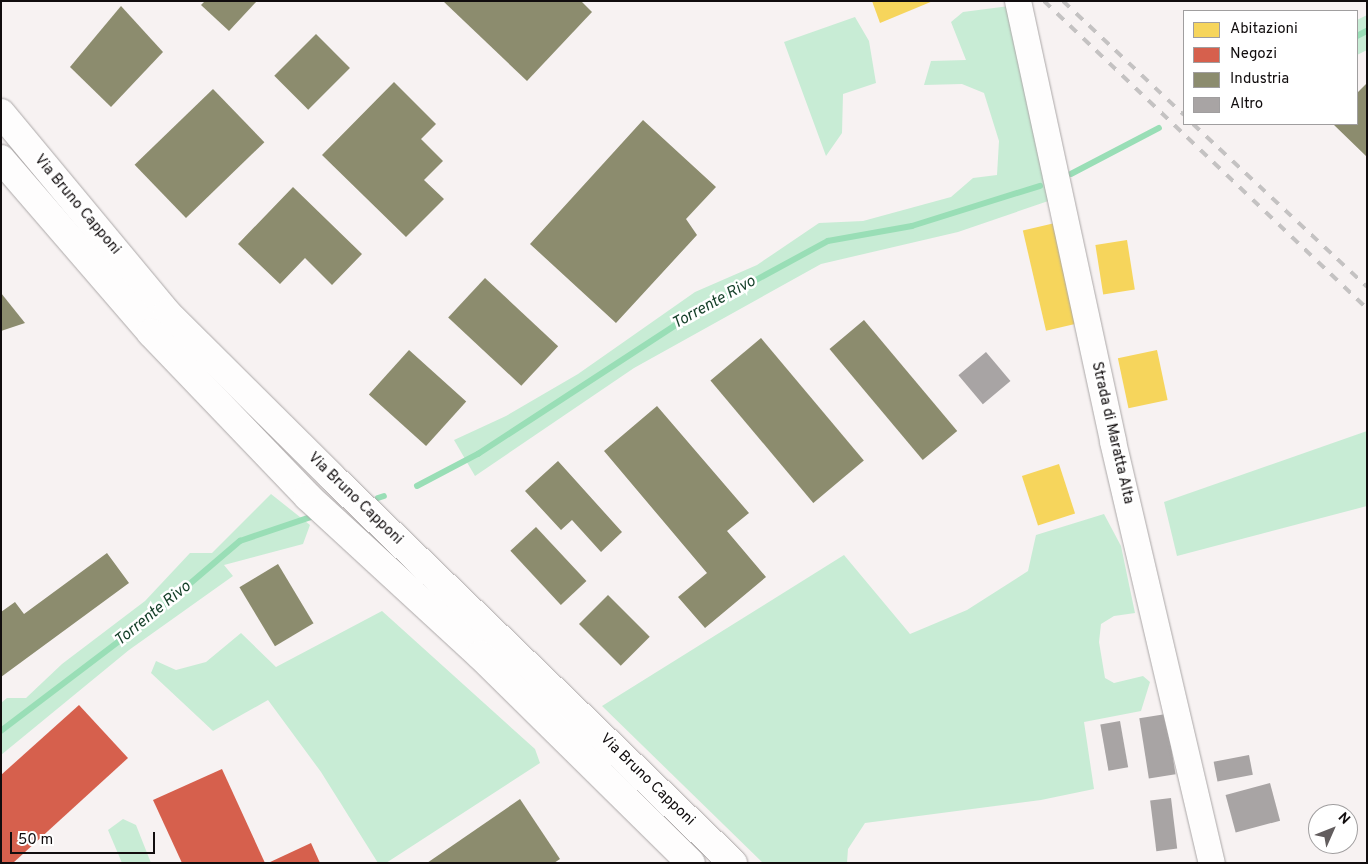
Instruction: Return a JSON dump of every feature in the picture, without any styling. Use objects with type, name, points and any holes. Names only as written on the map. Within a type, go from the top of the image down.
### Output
[{"type":"main road","name":"Via Bruno Capponi","points":[[1,113],[167,313],[331,476],[733,863]]},
{"type":"main road","name":"Via Bruno Capponi","points":[[1,158],[151,333],[308,497],[480,655],[691,863]]},
{"type":"street","name":"Strada di Maratta Alta","points":[[1018,1],[1113,442],[1212,863]]},
{"type":"green space","points":[[1017,5],[1060,197],[958,232],[821,264],[634,368],[475,476],[454,440],[506,416],[578,374],[695,292],[757,265],[819,223],[863,221],[951,197],[973,178],[997,175],[999,141],[984,93],[962,84],[924,85],[931,61],[966,60],[951,22],[963,12]]},
{"type":"green space","points":[[1367,15],[1367,50],[1358,54],[1358,20]]},
{"type":"green space","points":[[855,17],[869,41],[876,83],[843,94],[842,133],[826,156],[784,42]]},
{"type":"green space","points":[[1367,431],[1367,506],[1177,556],[1164,502]]},
{"type":"green space","points":[[271,494],[310,525],[303,544],[224,565],[233,576],[129,650],[1,755],[1,703],[7,698],[26,698],[62,664],[145,601],[190,553],[212,553]]},
{"type":"green space","points":[[1104,514],[1121,546],[1135,613],[1114,616],[1101,624],[1099,642],[1105,678],[1114,683],[1143,676],[1150,682],[1141,711],[1084,722],[1094,789],[1041,800],[865,823],[848,849],[847,863],[763,863],[602,706],[844,555],[910,634],[967,610],[1028,571],[1036,535]]},
{"type":"green space","points":[[382,611],[535,749],[540,763],[386,863],[378,863],[321,772],[268,700],[213,731],[151,673],[156,661],[176,670],[206,662],[241,633],[276,667]]},
{"type":"green space","points":[[123,819],[136,825],[151,863],[122,863],[108,830]]},
{"type":"building: Abitazioni","points":[[872,1],[933,1],[880,23]]},
{"type":"building: Abitazioni","points":[[1055,223],[1078,323],[1046,331],[1023,230]]},
{"type":"building: Abitazioni","points":[[1127,240],[1135,289],[1103,294],[1095,245]]},
{"type":"building: Abitazioni","points":[[1157,350],[1168,400],[1128,408],[1118,358]]},
{"type":"building: Abitazioni","points":[[1059,464],[1075,513],[1038,526],[1022,476]]},
{"type":"building: Negozi","points":[[79,705],[128,758],[13,863],[1,863],[1,775]]},
{"type":"building: Negozi","points":[[222,769],[265,863],[182,863],[153,800]]},
{"type":"building: Negozi","points":[[311,843],[320,863],[268,863]]},
{"type":"building: Industria","points":[[205,1],[257,1],[229,31],[201,5]]},
{"type":"building: Industria","points":[[443,1],[581,1],[592,12],[527,81]]},
{"type":"building: Industria","points":[[121,6],[163,52],[111,107],[70,67]]},
{"type":"building: Industria","points":[[316,34],[350,68],[308,110],[274,76]]},
{"type":"building: Industria","points":[[394,82],[436,124],[421,139],[443,161],[424,180],[444,199],[406,237],[322,155]]},
{"type":"building: Industria","points":[[1367,83],[1367,157],[1334,125],[1358,125],[1358,92]]},
{"type":"building: Industria","points":[[213,89],[264,142],[186,218],[135,165]]},
{"type":"building: Industria","points":[[643,120],[716,187],[686,219],[697,235],[616,323],[530,244]]},
{"type":"building: Industria","points":[[293,187],[362,254],[332,285],[305,258],[280,284],[238,244]]},
{"type":"building: Industria","points":[[485,278],[558,346],[521,386],[448,317]]},
{"type":"building: Industria","points":[[1,293],[25,323],[1,331]]},
{"type":"building: Industria","points":[[864,320],[957,431],[923,460],[830,349]]},
{"type":"building: Industria","points":[[761,338],[864,461],[813,503],[710,380]]},
{"type":"building: Industria","points":[[409,350],[466,402],[426,446],[369,395]]},
{"type":"building: Industria","points":[[657,406],[749,513],[727,531],[766,577],[705,628],[678,597],[707,573],[604,451]]},
{"type":"building: Industria","points":[[558,461],[622,532],[601,552],[572,520],[561,530],[525,491]]},
{"type":"building: Industria","points":[[536,527],[586,581],[561,605],[510,551]]},
{"type":"building: Industria","points":[[107,553],[129,583],[1,677],[1,612],[15,602],[24,614]]},
{"type":"building: Industria","points":[[278,564],[314,623],[275,646],[239,587]]},
{"type":"building: Industria","points":[[608,595],[650,637],[621,666],[579,624]]},
{"type":"building: Industria","points":[[520,799],[560,859],[554,863],[427,863]]},
{"type":"building: Altro","points":[[986,352],[1010,381],[983,404],[958,375]]},
{"type":"building: Altro","points":[[1166,714],[1176,774],[1149,778],[1139,718]]},
{"type":"building: Altro","points":[[1120,721],[1128,767],[1108,771],[1100,724]]},
{"type":"building: Altro","points":[[1249,755],[1253,775],[1217,782],[1214,762]]},
{"type":"building: Altro","points":[[1270,783],[1280,821],[1236,833],[1226,795]]},
{"type":"building: Altro","points":[[1171,798],[1177,849],[1156,851],[1150,801]]},
{"type":"waterway","name":"Torrente Rivo","points":[[1358,36],[1367,31]]},
{"type":"waterway","name":"Torrente Rivo","points":[[1071,174],[1159,128]]},
{"type":"waterway","name":"Torrente Rivo","points":[[417,486],[478,454],[688,317],[828,241],[912,226],[1040,186]]},
{"type":"waterway","name":"Torrente Rivo","points":[[378,498],[384,496]]},
{"type":"waterway","name":"Torrente Rivo","points":[[1,731],[151,617],[240,541],[314,516]]},
{"type":"railway","points":[[1044,1],[1367,309]]},
{"type":"railway","points":[[1063,1],[1183,114]]},
{"type":"railway","points":[[1194,125],[1367,287]]}]
